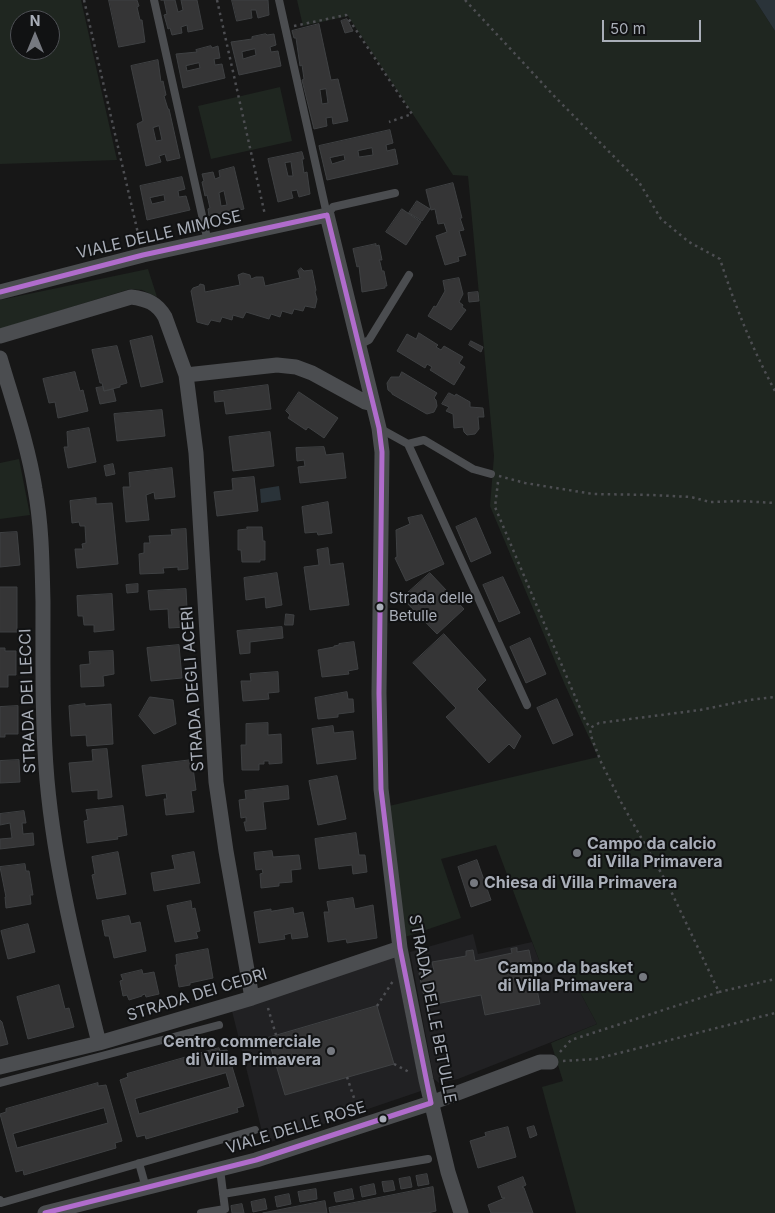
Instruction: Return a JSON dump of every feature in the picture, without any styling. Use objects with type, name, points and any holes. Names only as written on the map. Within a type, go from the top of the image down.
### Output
[{"type":"street","name":"VIALE DELLE MIMOSE","points":[[0,292],[143,255],[327,215]]},
{"type":"street","name":"STRADA DELLE BETULLE","points":[[327,215],[379,428],[382,452],[379,693],[381,789],[402,955],[431,1102],[448,1172],[461,1213]]},
{"type":"street","name":"STRADA DEGLI ACERI","points":[[0,336],[131,297],[142,298],[152,302],[160,309],[186,376],[196,453],[216,782],[226,851],[259,1000]]},
{"type":"street","name":"STRADA DEI LECCI","points":[[0,358],[23,434],[35,490],[41,541],[44,723],[47,780],[56,849],[75,948],[105,1045]]},
{"type":"street","points":[[186,376],[277,365],[296,367],[312,373],[365,402],[373,404]]},
{"type":"street","name":"STRADA DEI CEDRI","points":[[0,1067],[105,1045],[259,1000],[402,955]]},
{"type":"street","name":"VIALE DELLE ROSE","points":[[45,1213],[256,1160],[364,1126],[540,1062],[551,1062]]},
{"type":"lane","points":[[154,0],[208,242]]},
{"type":"lane","points":[[279,0],[327,215]]},
{"type":"lane","points":[[327,215],[333,207],[395,193]]},
{"type":"lane","points":[[359,345],[368,340],[409,275]]},
{"type":"lane","points":[[379,428],[408,444],[527,704]]},
{"type":"lane","points":[[408,444],[424,440],[473,469],[495,475]]},
{"type":"lane","points":[[0,1083],[105,1045],[219,1025]]},
{"type":"lane","points":[[0,1200],[1,1203],[255,1130]]},
{"type":"lane","points":[[223,1194],[428,1159]]},
{"type":"lane","points":[[138,1163],[146,1188]]},
{"type":"lane","points":[[201,1213],[225,1209],[220,1169]]},
{"type":"path","points":[[84,0],[143,255]]},
{"type":"path","points":[[217,0],[268,228]]},
{"type":"path","points":[[465,0],[556,98],[639,182],[661,219],[689,242],[720,259],[755,355],[775,391]]},
{"type":"path","points":[[285,28],[346,15],[412,114],[389,122]]},
{"type":"path","points":[[719,992],[669,887],[621,802],[601,762],[591,736],[590,728],[495,508],[495,475],[525,483],[593,494],[691,497],[710,502],[775,503]]},
{"type":"path","points":[[590,728],[599,723],[700,710],[749,700],[775,698]]},
{"type":"path","points":[[377,1006],[402,955]]},
{"type":"path","points":[[551,1062],[571,1040],[719,992],[775,979]]},
{"type":"path","points":[[259,1000],[276,1035]]},
{"type":"path","points":[[551,1062],[596,1059],[775,1013]]},
{"type":"path","points":[[346,1078],[364,1126]]},
{"type":"shaded area","points":[[0,0],[81,0],[117,160],[0,164]]},
{"type":"shaded area","points":[[297,0],[755,0],[775,31],[775,1213],[576,1213],[542,1087],[563,1081],[551,1043],[597,1024],[565,964],[542,968],[496,845],[441,859],[461,918],[405,937],[389,806],[598,757],[565,685],[490,506],[494,456],[468,176],[453,175],[348,16],[303,26]]},
{"type":"shaded area","points":[[755,0],[775,0],[775,31]]},
{"type":"shaded area","points":[[280,87],[292,141],[211,159],[198,106]]},
{"type":"shaded area","points":[[148,269],[157,297],[142,290],[130,289],[0,329],[0,300]]},
{"type":"shaded area","points":[[19,459],[30,515],[0,519],[0,463]]},
{"type":"shaded area","points":[[279,486],[281,500],[261,503],[260,489]]},
{"type":"shaded area","points":[[473,934],[478,954],[532,942],[542,968],[565,964],[597,1024],[458,1079],[439,1083],[434,1079],[410,952]]},
{"type":"shaded area","points":[[394,956],[421,1091],[265,1144],[232,1011]]},
{"type":"building","points":[[109,0],[137,0],[145,42],[119,47]]},
{"type":"building","points":[[164,0],[175,0],[178,12],[183,10],[181,0],[197,0],[203,29],[188,32],[187,25],[181,27],[182,33],[172,35],[164,15],[167,14]]},
{"type":"building","points":[[232,0],[268,0],[269,15],[258,18],[256,10],[251,10],[252,18],[237,21]]},
{"type":"building","points":[[347,19],[353,31],[345,33],[341,21]]},
{"type":"building","points":[[319,24],[331,80],[338,79],[348,121],[333,124],[332,117],[326,118],[327,126],[314,129],[302,80],[304,79],[302,65],[300,66],[296,38],[294,38],[292,31]],"holes":[[[326,89],[328,103],[322,104],[320,90]]]},
{"type":"building","points":[[274,34],[276,45],[270,47],[271,52],[278,51],[281,66],[239,75],[231,42],[252,39],[252,37]],"holes":[[[255,49],[256,55],[243,59],[242,52]]]},
{"type":"building","points":[[218,46],[220,58],[214,59],[215,65],[222,64],[225,78],[183,88],[176,54],[197,52],[196,50]],"holes":[[[199,63],[200,68],[187,71],[186,66]]]},
{"type":"building","points":[[158,60],[161,82],[163,81],[166,95],[164,96],[169,109],[180,158],[167,161],[165,154],[159,156],[161,162],[146,166],[137,124],[143,121],[131,66]],"holes":[[[159,126],[162,140],[156,141],[153,128]]]},
{"type":"building","points":[[390,130],[393,143],[386,145],[387,151],[395,149],[398,164],[327,180],[319,146]],"holes":[[[372,148],[373,155],[359,157],[358,151]],[[344,155],[345,160],[332,164],[330,158]]]},
{"type":"building","points":[[302,152],[304,173],[307,172],[310,194],[299,197],[297,190],[291,191],[293,198],[278,202],[268,159]],"holes":[[[291,162],[293,176],[288,176],[285,163]]]},
{"type":"building","points":[[234,167],[244,209],[209,216],[208,209],[210,208],[207,195],[205,196],[202,174],[213,172],[215,179],[220,177],[219,171]],"holes":[[[224,191],[227,205],[221,206],[219,193]]]},
{"type":"building","points":[[182,177],[185,189],[178,191],[179,197],[186,196],[190,210],[147,220],[140,186]],"holes":[[[164,195],[165,201],[152,204],[150,198]]]},
{"type":"building","points":[[453,183],[462,218],[460,218],[464,230],[459,231],[466,255],[458,257],[459,261],[445,265],[436,236],[447,232],[444,223],[438,224],[435,209],[431,210],[426,190]]},
{"type":"building","points":[[417,201],[430,209],[422,221],[409,213]]},
{"type":"building","points":[[402,209],[421,222],[406,245],[386,232]]},
{"type":"building","points":[[376,244],[376,246],[379,245],[382,260],[379,260],[382,271],[384,271],[387,286],[362,292],[359,266],[357,267],[353,249]]},
{"type":"building","points":[[301,268],[304,271],[312,270],[317,299],[315,308],[305,306],[303,311],[294,309],[292,314],[282,311],[280,317],[271,314],[269,319],[246,312],[243,318],[233,315],[232,320],[222,317],[220,322],[211,320],[208,325],[197,322],[191,291],[200,284],[204,285],[205,292],[240,285],[238,275],[243,273],[250,275],[251,279],[263,277],[265,286],[300,278],[298,271]]},
{"type":"building","points":[[459,278],[463,294],[459,302],[466,310],[451,330],[428,316],[434,306],[436,307],[445,291],[443,281]]},
{"type":"building","points":[[478,292],[479,301],[469,302],[468,293]]},
{"type":"building","points":[[419,333],[438,345],[436,347],[441,350],[444,346],[463,357],[459,363],[465,367],[454,385],[430,370],[432,367],[427,364],[425,368],[397,351],[407,334],[416,339]]},
{"type":"building","points":[[152,336],[163,382],[141,387],[130,341]]},
{"type":"building","points":[[471,341],[483,347],[481,352],[469,345]]},
{"type":"building","points":[[117,346],[127,383],[104,391],[102,383],[100,383],[92,350]]},
{"type":"building","points":[[75,372],[80,391],[83,390],[88,411],[58,418],[55,402],[49,403],[43,379]]},
{"type":"building","points":[[402,372],[437,393],[434,398],[437,406],[434,412],[427,414],[388,390],[387,383],[391,377],[399,377]]},
{"type":"building","points":[[268,385],[271,409],[226,414],[224,401],[215,402],[214,392]]},
{"type":"building","points":[[103,387],[104,391],[113,389],[116,401],[100,404],[96,388]]},
{"type":"building","points":[[299,392],[338,418],[324,438],[308,427],[306,430],[288,418],[290,415],[286,411]]},
{"type":"building","points":[[449,393],[455,396],[456,394],[470,402],[470,407],[483,408],[484,417],[478,417],[479,429],[475,434],[467,435],[463,427],[454,428],[453,414],[446,411],[449,407],[442,404]]},
{"type":"building","points":[[162,410],[165,436],[117,441],[114,414]]},
{"type":"building","points":[[89,428],[96,462],[68,468],[64,447],[68,447],[67,432]]},
{"type":"building","points":[[270,432],[274,466],[233,471],[229,437]]},
{"type":"building","points":[[324,447],[326,455],[343,453],[346,478],[300,483],[298,467],[305,466],[304,460],[297,461],[296,448]]},
{"type":"building","points":[[113,464],[115,474],[106,476],[104,466]]},
{"type":"building","points":[[172,468],[175,497],[155,499],[154,492],[146,495],[149,520],[126,522],[123,487],[130,487],[129,473]]},
{"type":"building","points":[[254,477],[258,511],[217,516],[214,492],[233,490],[232,479]]},
{"type":"building","points":[[96,498],[96,504],[112,503],[118,564],[77,568],[75,549],[83,549],[82,544],[86,543],[85,526],[80,526],[79,522],[72,523],[70,501]]},
{"type":"building","points":[[328,502],[332,533],[318,535],[317,532],[305,533],[302,507]]},
{"type":"building","points":[[422,515],[444,564],[406,581],[395,558],[397,557],[396,530],[410,524],[408,518]]},
{"type":"building","points":[[476,518],[491,553],[471,562],[456,527]]},
{"type":"building","points":[[247,527],[262,527],[263,541],[265,541],[265,560],[260,560],[260,562],[242,562],[241,550],[238,550],[238,530],[247,529]]},
{"type":"building","points":[[186,529],[188,569],[178,570],[178,567],[163,568],[164,573],[140,574],[139,554],[144,553],[144,543],[150,543],[149,536],[172,535],[171,530]]},
{"type":"building","points":[[17,532],[20,565],[0,567],[0,533]]},
{"type":"building","points":[[328,548],[330,565],[343,563],[349,605],[310,610],[304,567],[319,565],[317,550]]},
{"type":"building","points":[[277,573],[282,605],[266,608],[265,597],[246,600],[244,578]]},
{"type":"building","points":[[430,573],[464,609],[437,634],[402,598]]},
{"type":"building","points":[[503,577],[520,613],[499,622],[483,585]]},
{"type":"building","points":[[138,584],[138,592],[127,593],[126,585]]},
{"type":"building","points":[[0,587],[17,587],[17,632],[0,632]]},
{"type":"building","points":[[186,589],[188,627],[169,628],[168,609],[150,610],[148,591]]},
{"type":"building","points":[[112,594],[114,630],[94,632],[94,625],[84,625],[83,616],[78,616],[77,596]]},
{"type":"building","points":[[286,614],[294,615],[293,625],[285,625]]},
{"type":"building","points":[[282,627],[283,638],[250,642],[250,653],[240,654],[237,631]]},
{"type":"building","points":[[444,634],[486,680],[477,689],[521,736],[514,749],[509,744],[489,763],[446,717],[456,708],[413,663]]},
{"type":"building","points":[[530,638],[546,674],[526,683],[510,647]]},
{"type":"building","points":[[354,642],[358,669],[348,671],[349,674],[322,677],[318,650]]},
{"type":"building","points":[[179,645],[182,678],[151,681],[147,648]]},
{"type":"building","points":[[0,648],[5,648],[5,651],[16,651],[16,675],[8,675],[8,687],[0,687]]},
{"type":"building","points":[[113,651],[114,674],[103,676],[104,686],[81,687],[80,665],[90,664],[89,652]]},
{"type":"building","points":[[278,672],[279,692],[268,693],[269,699],[243,701],[241,681],[251,681],[250,674]]},
{"type":"building","points":[[347,692],[348,699],[353,699],[354,712],[338,714],[338,717],[318,719],[315,698]]},
{"type":"building","points":[[150,697],[173,700],[176,724],[154,734],[139,716]]},
{"type":"building","points":[[557,699],[573,735],[553,744],[537,708]]},
{"type":"building","points":[[85,704],[85,706],[111,704],[113,744],[87,746],[86,735],[71,736],[69,706]]},
{"type":"building","points":[[18,706],[18,734],[5,734],[5,737],[0,737],[0,707]]},
{"type":"building","points":[[268,723],[268,735],[281,734],[282,763],[269,764],[269,761],[264,761],[264,764],[259,764],[259,770],[242,770],[241,745],[246,745],[246,724]]},
{"type":"building","points":[[333,726],[334,733],[353,731],[356,759],[317,764],[312,729]]},
{"type":"building","points":[[107,749],[112,797],[98,799],[98,790],[72,792],[69,763],[93,761],[92,750]]},
{"type":"building","points":[[19,760],[20,782],[0,783],[0,761]]},
{"type":"building","points":[[192,760],[196,790],[191,791],[194,812],[166,815],[164,799],[167,799],[166,793],[146,796],[142,766]]},
{"type":"building","points":[[337,776],[346,819],[318,825],[309,781]]},
{"type":"building","points":[[288,786],[289,799],[263,802],[266,829],[246,831],[244,822],[246,822],[246,817],[241,818],[239,800],[246,799],[245,791]]},
{"type":"building","points":[[123,806],[127,835],[117,837],[118,839],[87,843],[84,821],[88,820],[86,810]]},
{"type":"building","points":[[24,811],[26,823],[22,823],[23,834],[33,833],[34,845],[0,849],[0,839],[12,838],[10,823],[0,825],[0,814]]},
{"type":"building","points":[[356,833],[359,855],[365,855],[367,872],[353,874],[352,865],[319,869],[315,839]]},
{"type":"building","points":[[272,851],[273,857],[299,855],[301,869],[291,870],[292,882],[261,888],[260,874],[263,873],[262,869],[256,870],[254,853]]},
{"type":"building","points":[[118,852],[126,894],[97,899],[92,875],[95,874],[92,857]]},
{"type":"building","points":[[194,852],[200,883],[154,891],[151,873],[175,869],[172,856]]},
{"type":"building","name":"Chiesa di Villa Primavera","points":[[477,860],[491,900],[471,907],[458,867]]},
{"type":"building","points":[[25,864],[26,871],[29,871],[33,895],[30,895],[31,904],[6,908],[6,897],[0,867]]},
{"type":"building","points":[[353,898],[355,909],[373,905],[377,938],[347,943],[346,939],[328,942],[324,912],[329,912],[327,902]]},
{"type":"building","points":[[191,901],[192,909],[195,908],[200,931],[196,932],[198,938],[175,942],[167,906]]},
{"type":"building","points":[[293,908],[294,914],[303,912],[308,937],[292,939],[291,933],[284,935],[285,939],[259,943],[254,912]]},
{"type":"building","points":[[129,916],[131,924],[140,922],[146,951],[114,958],[109,936],[105,936],[102,921]]},
{"type":"building","points":[[28,924],[35,952],[8,959],[1,931]]},
{"type":"building","points":[[517,948],[517,952],[529,950],[540,1004],[485,1015],[481,995],[426,1006],[419,973],[434,971],[432,962],[466,956],[466,951],[473,950],[475,961],[512,953],[511,949]]},
{"type":"building","points":[[208,949],[213,978],[179,987],[175,965],[177,965],[176,955]]},
{"type":"building","points":[[142,970],[143,974],[154,972],[159,994],[146,997],[145,994],[129,1000],[127,995],[123,996],[120,981],[123,980],[121,975]]},
{"type":"building","points":[[59,985],[65,1009],[69,1008],[74,1027],[28,1039],[17,997]]},
{"type":"building","name":"Centro commerciale di Villa Primavera","points":[[377,1006],[394,1064],[285,1095],[268,1038]]},
{"type":"building","points":[[0,1020],[8,1044],[0,1046]]},
{"type":"building","points":[[219,1048],[220,1051],[227,1050],[244,1106],[237,1108],[238,1112],[146,1139],[145,1135],[137,1137],[120,1080],[128,1077],[127,1074]],"holes":[[[226,1073],[230,1087],[139,1114],[135,1099]]]},
{"type":"building","points":[[98,1083],[98,1086],[106,1085],[122,1141],[115,1143],[116,1148],[24,1175],[23,1170],[16,1172],[0,1114],[6,1112],[6,1109]],"holes":[[[104,1108],[108,1123],[17,1148],[13,1134]]]},
{"type":"building","points":[[534,1126],[537,1135],[530,1138],[527,1128]]},
{"type":"building","points":[[508,1127],[516,1157],[478,1168],[470,1141],[486,1136],[485,1133]]},
{"type":"building","points":[[427,1174],[429,1184],[418,1186],[416,1176]]},
{"type":"building","points":[[410,1177],[412,1187],[401,1189],[399,1179]]},
{"type":"building","points":[[523,1177],[526,1185],[522,1187],[533,1213],[491,1213],[488,1205],[505,1198],[502,1198],[498,1187]]},
{"type":"building","points":[[393,1181],[395,1190],[384,1192],[382,1182]]},
{"type":"building","points":[[374,1184],[376,1194],[362,1197],[360,1187]]},
{"type":"building","points":[[433,1187],[436,1211],[428,1213],[330,1213],[329,1208]]},
{"type":"building","points":[[316,1189],[317,1199],[300,1202],[298,1192]]},
{"type":"building","points":[[352,1189],[354,1199],[336,1202],[334,1193]]},
{"type":"building","points":[[289,1194],[291,1204],[277,1207],[275,1197]]},
{"type":"building","points":[[265,1199],[267,1209],[253,1212],[251,1202]]},
{"type":"building","points":[[325,1201],[327,1213],[263,1213]]},
{"type":"building","points":[[242,1204],[244,1213],[232,1213],[231,1206]]},
{"type":"transit line","points":[[327,215],[379,428],[382,452],[379,693],[381,789],[400,948],[431,1103]]},
{"type":"transit line","points":[[0,292],[143,255],[327,215]]},
{"type":"transit line","points":[[45,1213],[256,1160],[431,1103]]},
{"type":"place","name":"Strada delle Betulle","points":[[380,607]]},
{"type":"place","name":"Campo da calcio di Villa Primavera","points":[[577,853]]},
{"type":"place","name":"Chiesa di Villa Primavera","points":[[474,883]]},
{"type":"place","name":"Campo da basket di Villa Primavera","points":[[643,977]]},
{"type":"place","name":"Centro commerciale di Villa Primavera","points":[[331,1051]]}]
